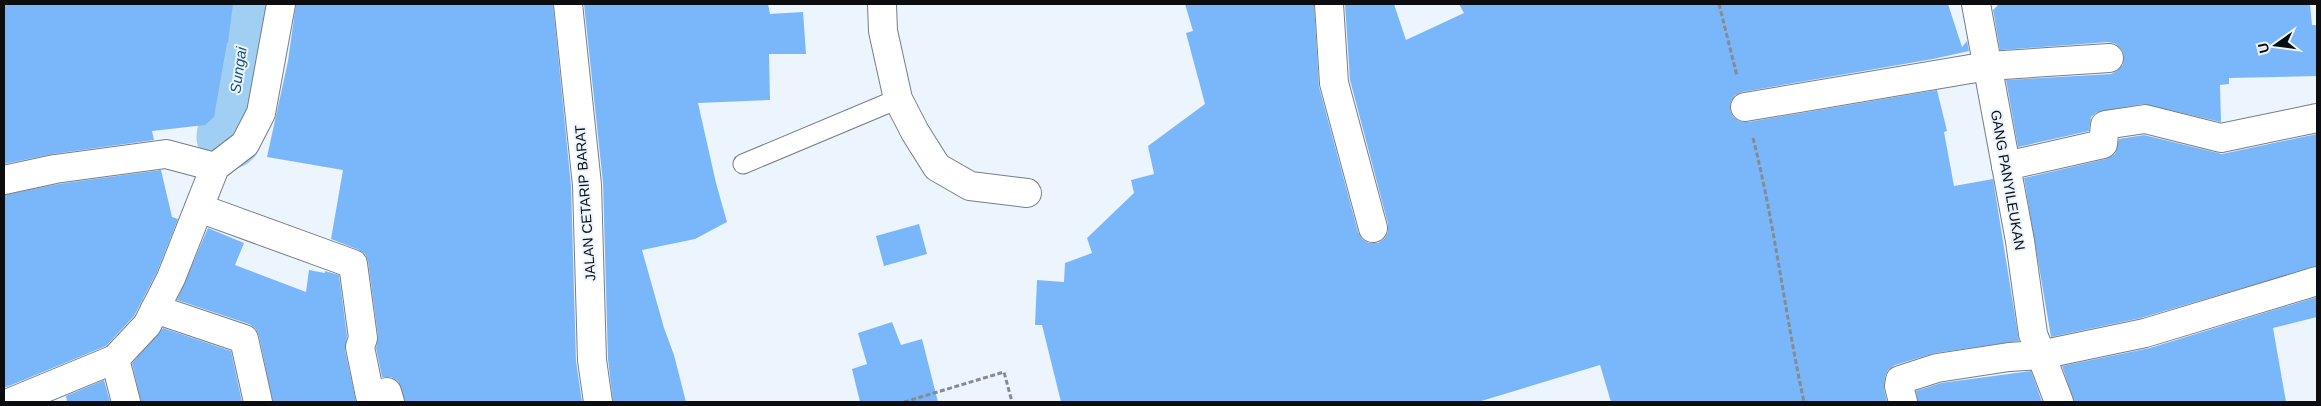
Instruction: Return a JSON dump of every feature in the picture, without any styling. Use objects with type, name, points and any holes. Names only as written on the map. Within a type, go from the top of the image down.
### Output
[{"type":"street","points":[[11,402],[116,360],[147,325],[171,278],[215,166],[245,144],[261,113],[281,4]]},
{"type":"street","name":"JALAN CETARIP BARAT","points":[[568,4],[587,185],[592,360],[598,402]]},
{"type":"street","points":[[882,4],[883,31],[898,99],[915,132],[937,167],[970,186],[1027,193]]},
{"type":"street","points":[[1329,4],[1334,83],[1373,228]]},
{"type":"street","name":"GANG PANYILEUKAN","points":[[1976,4],[2020,241],[2033,334],[2059,402]]},
{"type":"street","points":[[1746,108],[1988,66],[2109,58]]},
{"type":"street","points":[[2006,166],[2104,144],[2105,125],[2135,119],[2145,119],[2221,138],[2317,118]]},
{"type":"street","points":[[4,180],[55,169],[166,154],[215,166]]},
{"type":"street","points":[[199,208],[353,264],[362,338],[360,346],[370,396],[386,392],[390,402]]},
{"type":"street","points":[[1903,402],[1899,386],[1900,380],[1923,372],[1937,368],[2009,357],[2040,355],[2100,344],[2186,323],[2317,281]]},
{"type":"street","points":[[155,309],[244,339],[258,402]]},
{"type":"street","points":[[116,360],[126,402]]},
{"type":"lane","points":[[744,164],[898,99]]},
{"type":"path","points":[[1719,4],[1746,108],[1782,278],[1789,331],[1804,402]]},
{"type":"path","points":[[904,402],[1004,372],[1012,402]]},
{"type":"building","points":[[4,4],[233,4],[228,43],[214,117],[205,125],[152,131],[154,140],[53,154],[4,164]]},
{"type":"building","points":[[296,4],[553,4],[571,186],[576,361],[582,402],[405,402],[398,381],[391,377],[382,377],[376,348],[378,336],[368,261],[365,254],[359,250],[331,239],[343,170],[267,157],[288,61]]},
{"type":"building","points":[[584,4],[768,4],[770,14],[803,12],[806,54],[769,54],[770,100],[698,103],[727,222],[695,239],[642,250],[664,328],[674,355],[686,402],[613,402],[608,359],[603,183]]},
{"type":"building","points":[[1185,4],[1314,4],[1319,87],[1358,232],[1362,239],[1369,243],[1378,243],[1384,239],[1388,232],[1388,224],[1350,80],[1345,4],[1394,4],[1406,40],[1464,13],[1459,4],[1948,4],[1962,47],[1967,41],[1969,51],[1742,92],[1735,95],[1731,101],[1730,110],[1733,117],[1739,121],[1748,122],[1937,90],[1947,131],[1944,132],[1954,186],[1993,179],[2019,341],[1935,353],[1895,365],[1888,370],[1885,377],[1884,389],[1887,402],[1611,402],[1600,365],[1478,402],[1061,402],[1042,325],[1035,325],[1037,280],[1064,282],[1065,263],[1092,253],[1087,238],[1134,193],[1131,180],[1154,174],[1148,146],[1205,104],[1186,33],[1193,31]]},
{"type":"building","points":[[1999,4],[2310,4],[2312,25],[2317,25],[2317,76],[2229,78],[2229,84],[2220,85],[2221,122],[2143,104],[2097,112],[2091,117],[2089,131],[2018,147],[2006,80],[2111,74],[2123,65],[2124,56],[2122,50],[2116,44],[2108,42],[2000,50],[1993,10]]},
{"type":"building","points":[[2317,134],[2317,266],[2141,318],[2051,337],[2024,178],[2106,159],[2115,154],[2119,139],[2144,135],[2222,154]]},
{"type":"building","points":[[161,170],[172,217],[178,219],[157,272],[134,316],[106,346],[4,388],[4,195],[58,184]]},
{"type":"building","points":[[919,224],[927,254],[884,266],[876,236]]},
{"type":"building","points":[[208,228],[244,243],[235,265],[306,292],[309,270],[325,273],[325,271],[339,275],[347,336],[345,350],[356,402],[273,402],[259,336],[255,328],[249,324],[177,300]]},
{"type":"building","points":[[2317,297],[2317,317],[2273,328],[2286,402],[2074,402],[2062,366],[2150,348]]},
{"type":"building","points":[[892,322],[901,345],[922,339],[938,402],[860,402],[852,369],[867,364],[858,333]]},
{"type":"building","points":[[163,328],[231,351],[242,402],[141,402],[132,363]]},
{"type":"building","points":[[2031,371],[2042,402],[1918,402],[1916,391],[1941,383]]},
{"type":"building","points":[[104,380],[110,402],[67,402],[66,396]]},
{"type":"waterway","name":"Sungai","points":[[229,137],[248,4]]}]
